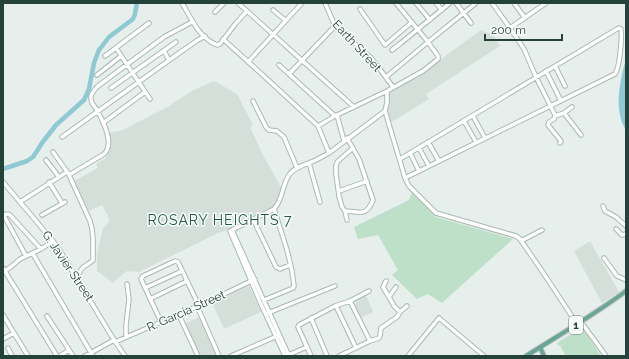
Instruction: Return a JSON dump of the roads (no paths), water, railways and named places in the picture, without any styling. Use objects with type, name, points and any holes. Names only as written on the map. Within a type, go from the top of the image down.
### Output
[{"type":"main road","name":"1","points":[[526,356],[626,292]]},
{"type":"main road","points":[[540,347],[544,356]]},
{"type":"street","points":[[182,3],[198,30],[217,45],[248,11]]},
{"type":"street","points":[[215,12],[224,3]]},
{"type":"street","points":[[238,3],[354,107]]},
{"type":"street","points":[[293,3],[298,7]]},
{"type":"street","points":[[248,62],[302,3]]},
{"type":"street","name":"Earth Street","points":[[325,3],[336,26],[370,58],[393,87]]},
{"type":"street","points":[[318,126],[387,91],[423,71],[437,60],[438,56],[428,42],[396,3]]},
{"type":"street","points":[[416,3],[430,20]]},
{"type":"street","points":[[436,3],[442,10]]},
{"type":"street","points":[[392,50],[450,3]]},
{"type":"street","points":[[456,3],[471,23]]},
{"type":"street","points":[[386,77],[476,3]]},
{"type":"street","points":[[492,3],[524,50],[555,116]]},
{"type":"street","points":[[514,3],[525,18]]},
{"type":"street","points":[[510,28],[546,3]]},
{"type":"street","points":[[360,9],[385,44],[412,22]]},
{"type":"street","points":[[272,10],[285,20]]},
{"type":"street","points":[[20,202],[49,182],[97,159],[106,152],[108,146],[108,136],[91,99],[96,88],[164,37],[192,22]]},
{"type":"street","points":[[105,56],[149,23]]},
{"type":"street","points":[[290,74],[336,26]]},
{"type":"street","points":[[400,159],[617,29],[621,29],[618,69],[611,77],[405,178]]},
{"type":"street","points":[[62,137],[168,60],[205,36]]},
{"type":"street","points":[[223,39],[318,126],[329,153]]},
{"type":"street","points":[[111,88],[176,42]]},
{"type":"street","points":[[116,48],[150,99]]},
{"type":"street","points":[[164,51],[168,60]]},
{"type":"street","points":[[97,75],[121,56]]},
{"type":"street","points":[[279,65],[336,116],[346,140],[360,159],[372,201],[368,209],[364,212],[361,213],[345,210]]},
{"type":"street","points":[[555,66],[565,86]]},
{"type":"street","points":[[546,71],[561,101]]},
{"type":"street","points":[[387,91],[385,111],[405,178],[409,186],[436,213],[516,236],[579,323],[606,356]]},
{"type":"street","points":[[103,123],[145,92]]},
{"type":"street","points":[[253,101],[266,127],[269,130],[277,131],[284,136],[297,168]]},
{"type":"street","points":[[560,143],[561,140],[548,125],[555,116],[564,113],[572,107]]},
{"type":"street","points":[[307,347],[287,356],[231,230],[274,209],[291,172],[329,153],[385,111]]},
{"type":"street","points":[[564,113],[581,135]]},
{"type":"street","points":[[473,116],[485,138]]},
{"type":"street","points":[[464,121],[476,142]]},
{"type":"street","points":[[428,142],[439,161]]},
{"type":"street","points":[[347,220],[345,210],[342,207],[336,174],[337,163],[353,148]]},
{"type":"street","points":[[419,148],[429,166]]},
{"type":"street","points":[[53,152],[68,173],[90,221],[92,229],[92,260],[81,268],[80,272]]},
{"type":"street","points":[[410,153],[419,171]]},
{"type":"street","points":[[46,160],[59,177]]},
{"type":"street","points":[[309,163],[320,202]]},
{"type":"street","points":[[339,191],[367,181]]},
{"type":"street","name":"G. Javier Street","points":[[3,182],[53,241],[125,356]]},
{"type":"street","points":[[42,215],[64,202],[49,182]]},
{"type":"street","points":[[603,206],[605,211],[617,218],[626,226]]},
{"type":"street","points":[[262,301],[293,287],[293,278],[290,265],[274,209]]},
{"type":"street","points":[[3,214],[8,214],[13,218],[40,249]]},
{"type":"street","points":[[3,214],[26,256]]},
{"type":"street","points":[[253,219],[277,268],[280,269],[290,265]]},
{"type":"street","points":[[616,229],[622,235],[626,234]]},
{"type":"street","points":[[521,241],[542,230]]},
{"type":"street","points":[[53,241],[32,254],[20,259],[12,266],[4,270],[58,356],[69,350]]},
{"type":"street","points":[[32,254],[92,354]]},
{"type":"street","points":[[604,258],[617,276],[626,280]]},
{"type":"street","points":[[161,322],[141,278],[170,263],[178,261],[219,356]]},
{"type":"street","points":[[145,288],[182,271]]},
{"type":"street","name":"R. Garcia Street","points":[[85,356],[92,354],[115,341],[179,315],[253,280]]},
{"type":"street","points":[[150,298],[187,281]]},
{"type":"street","points":[[386,281],[383,287],[394,306],[400,312]]},
{"type":"street","points":[[126,337],[129,299],[127,284]]},
{"type":"street","points":[[268,313],[335,286]]},
{"type":"street","points":[[389,298],[396,287]]},
{"type":"street","points":[[311,356],[298,326],[311,318],[369,291]]},
{"type":"street","points":[[350,301],[370,341]]},
{"type":"street","points":[[336,306],[356,348]]},
{"type":"street","points":[[340,356],[379,338],[381,328],[394,320],[407,306]]},
{"type":"street","points":[[3,315],[5,322],[14,333],[28,356]]},
{"type":"street","points":[[179,315],[198,356]]},
{"type":"street","points":[[47,316],[73,356]]},
{"type":"street","points":[[311,318],[328,356]]},
{"type":"street","points":[[408,356],[439,318],[484,356]]},
{"type":"street","points":[[3,340],[14,333]]},
{"type":"street","points":[[231,356],[278,335]]},
{"type":"street","points":[[8,348],[12,356]]},
{"type":"water","points":[[626,59],[626,130],[620,114],[619,95]]},
{"type":"waterway","points":[[3,169],[27,161],[33,157],[56,125],[84,100],[89,89],[94,63],[99,50],[109,37],[133,19],[137,3]]},
{"type":"district","name":"ROSARY HEIGHTS 7","points":[[220,220]]}]
